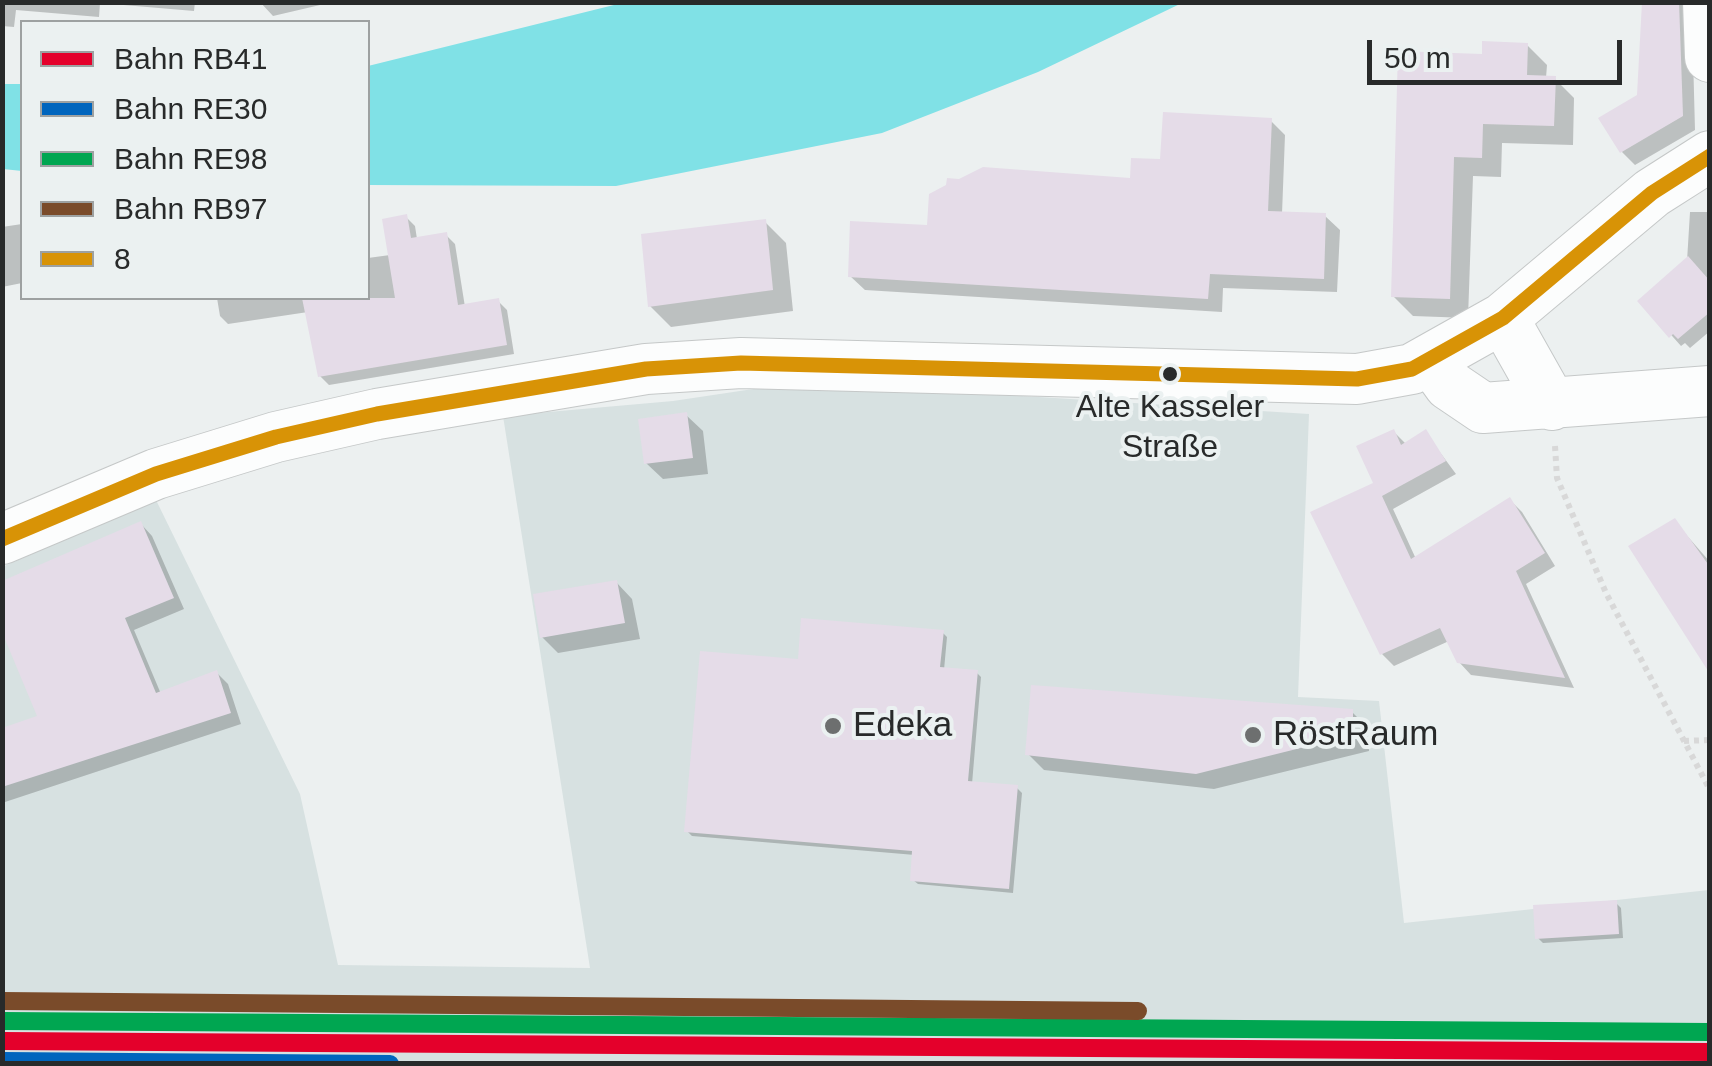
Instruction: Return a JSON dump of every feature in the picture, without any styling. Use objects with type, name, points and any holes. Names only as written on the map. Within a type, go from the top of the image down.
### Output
[{"type":"street","points":[[1708,2],[1710,57]]},
{"type":"street","points":[[2,539],[156,474],[276,436],[377,414],[646,369],[760,363],[1357,379],[1412,369],[1503,318],[1652,193],[1710,156]]},
{"type":"street","points":[[1503,318],[1552,404]]},
{"type":"street","points":[[1432,360],[1448,385],[1484,408],[1710,391]]},
{"type":"path","points":[[1552,404],[1558,478],[1606,592],[1710,790]]},
{"type":"path","points":[[1684,741],[1710,740]]},
{"type":"shaded area","points":[[626,2],[1182,2],[1038,72],[882,133],[616,186],[370,185],[370,66]]},
{"type":"shaded area","points":[[3,84],[20,84],[20,171],[3,169]]},
{"type":"shaded area","points":[[800,382],[1309,414],[1298,697],[1379,701],[1404,923],[1709,890],[1709,1063],[3,1063],[2,567],[156,500],[300,794],[338,965],[590,968],[503,416],[673,401]]},
{"type":"building","points":[[1642,2],[1679,2],[1683,116],[1620,153],[1598,118],[1637,95]]},
{"type":"building","points":[[1482,41],[1528,43],[1527,75],[1556,76],[1554,126],[1483,124],[1482,158],[1454,157],[1450,299],[1391,297],[1398,51],[1482,54]]},
{"type":"building","points":[[1163,112],[1272,118],[1268,211],[1326,213],[1324,279],[1210,274],[1208,299],[848,277],[850,221],[927,225],[929,194],[946,185],[947,178],[959,179],[983,167],[1130,178],[1131,158],[1160,159]]},
{"type":"building","points":[[407,214],[411,238],[447,232],[458,305],[499,298],[507,345],[318,377],[302,300],[395,298],[382,219]]},
{"type":"building","points":[[766,219],[773,290],[648,307],[641,234]]},
{"type":"building","points":[[1688,256],[1710,281],[1710,312],[1678,339],[1673,334],[1669,338],[1637,301]]},
{"type":"building","points":[[687,412],[693,458],[644,464],[638,419]]},
{"type":"building","points":[[1394,429],[1401,445],[1426,429],[1446,461],[1382,496],[1411,559],[1510,497],[1545,553],[1516,571],[1565,678],[1457,663],[1440,628],[1380,655],[1310,512],[1373,483],[1356,446]]},
{"type":"building","points":[[1675,518],[1710,567],[1710,674],[1628,546]]},
{"type":"building","points":[[141,521],[174,598],[125,618],[156,693],[217,670],[231,713],[2,787],[2,728],[37,716],[2,632],[2,581]]},
{"type":"building","points":[[617,580],[625,623],[540,638],[533,594]]},
{"type":"building","name":"Edeka","points":[[801,618],[944,630],[940,667],[978,670],[968,781],[1018,785],[1009,889],[910,881],[912,851],[684,832],[700,651],[798,659]]},
{"type":"building","points":[[1031,685],[1353,709],[1353,735],[1196,774],[1025,755]]},
{"type":"building","points":[[1617,900],[1619,934],[1535,939],[1533,905]]},
{"type":"rail line","name":"RB97","points":[[2,1001],[1138,1011]]},
{"type":"rail line","name":"RE98","points":[[2,1021],[1710,1032]]},
{"type":"rail line","name":"RB41","points":[[2,1041],[1710,1052]]},
{"type":"rail line","name":"RE30","points":[[2,1061],[390,1064]]},
{"type":"transit line","name":"8","points":[[2,539],[156,474],[276,437],[377,414],[646,369],[741,363],[1357,379],[1412,369],[1503,318],[1652,193],[1710,156]]},
{"type":"place","name":"Alte Kasseler Straße","points":[[1170,374]]},
{"type":"place","name":"Edeka","points":[[833,726]]},
{"type":"place","name":"RöstRaum","points":[[1253,735]]}]
